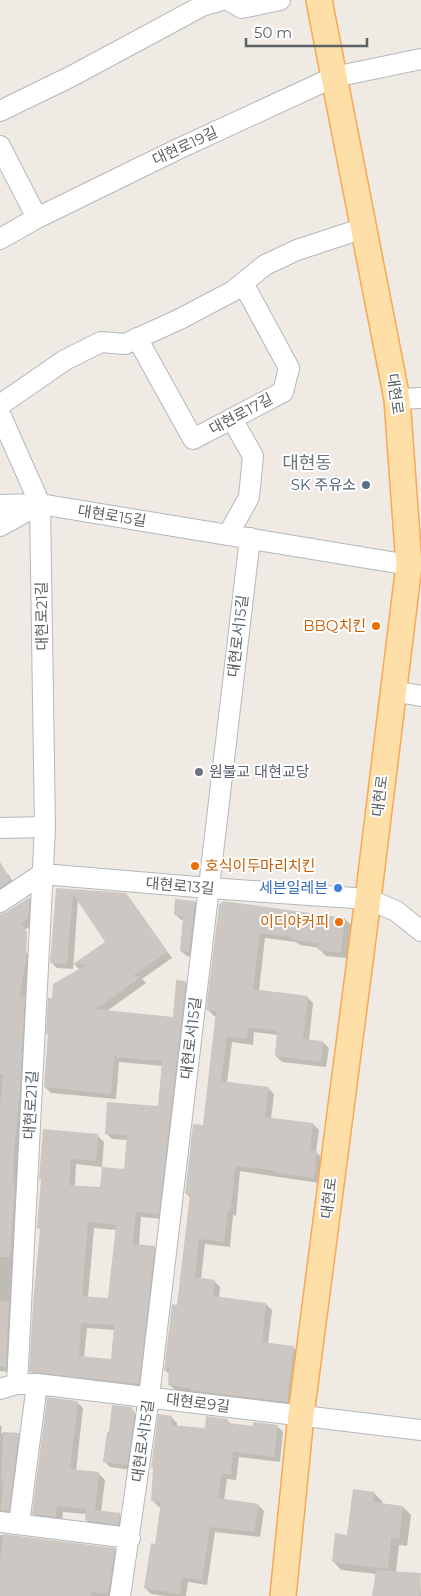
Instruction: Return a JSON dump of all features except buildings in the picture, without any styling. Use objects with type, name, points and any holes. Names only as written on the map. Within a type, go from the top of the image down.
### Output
[{"type":"main road","name":"대현로","points":[[282,1596],[300,1415],[368,899],[409,565],[409,398],[364,228],[319,0]]},
{"type":"street","points":[[0,111],[72,76],[202,6],[222,0]]},
{"type":"street","points":[[228,0],[242,8],[280,0]]},
{"type":"street","name":"대현로19길","points":[[0,239],[37,218],[178,149],[334,77],[421,59]]},
{"type":"street","points":[[0,146],[37,218]]},
{"type":"street","points":[[0,405],[65,360],[101,342],[125,344],[233,291],[266,265],[297,250],[364,228]]},
{"type":"street","name":"대현로17길","points":[[137,338],[193,439],[232,419],[283,392],[289,368],[243,283]]},
{"type":"street","name":"대현로21길","points":[[0,414],[40,504],[45,827],[8,1386]]},
{"type":"street","points":[[228,535],[249,497],[253,456],[232,419]]},
{"type":"street","points":[[0,526],[40,504]]},
{"type":"street","name":"대현로15길","points":[[0,505],[40,504],[409,565]]},
{"type":"street","name":"대현로서15길","points":[[120,1596],[130,1538],[149,1397],[250,538]]},
{"type":"street","points":[[393,691],[421,696]]},
{"type":"street","points":[[0,828],[45,827]]},
{"type":"street","points":[[0,902],[42,874]]},
{"type":"street","name":"대현로13길","points":[[42,874],[368,899],[396,911],[421,931]]},
{"type":"street","points":[[37,1384],[10,1523],[130,1538]]},
{"type":"street","name":"대현로9길","points":[[8,1386],[37,1384],[421,1430]]},
{"type":"place","name":"SK 주유소","points":[[366,485]]},
{"type":"place","name":"BBQ치킨","points":[[376,626]]},
{"type":"place","name":"원불교 대현교당","points":[[199,772]]},
{"type":"place","name":"호식이두마리치킨","points":[[195,866]]},
{"type":"place","name":"세븐일레븐","points":[[338,888]]},
{"type":"place","name":"이디야커피","points":[[339,922]]},
{"type":"district","name":"대현동","points":[[307,463]]}]
